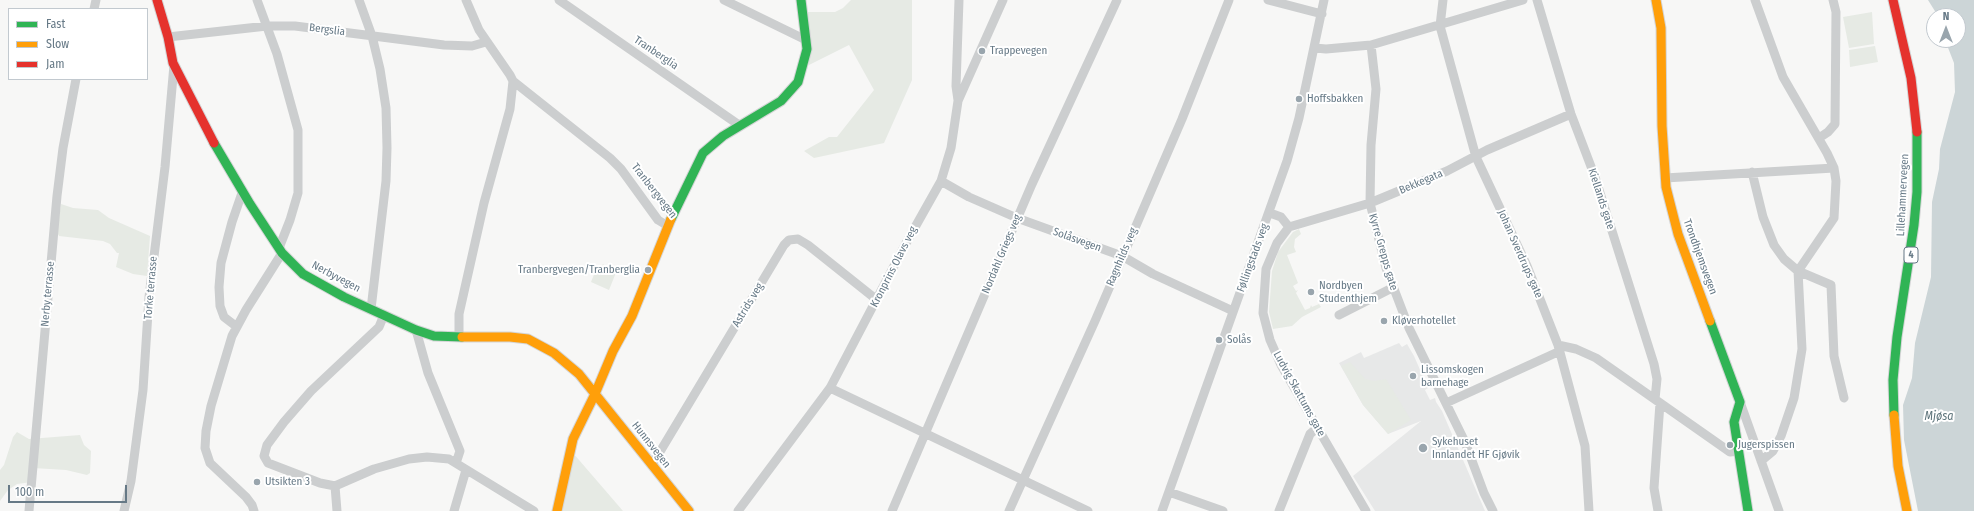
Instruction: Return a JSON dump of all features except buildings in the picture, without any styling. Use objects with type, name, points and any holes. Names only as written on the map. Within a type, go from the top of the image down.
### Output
[{"type":"main road","name":"Nerbyvegen","points":[[157,0],[168,37],[174,65],[215,146],[242,192],[280,250],[303,274],[344,297],[371,308],[416,330],[434,336],[510,337],[528,339],[556,354],[580,374],[595,394]]},
{"type":"main road","points":[[668,226],[703,153],[739,125],[781,101],[798,82],[807,50],[801,0]]},
{"type":"main road","name":"Trondhjemsvegen","points":[[1656,0],[1661,28],[1662,126],[1665,178],[1678,234],[1740,402]]},
{"type":"main road","name":"Lillehammervegen","points":[[1893,0],[1911,78],[1917,128],[1917,192],[1914,225],[1893,380],[1895,441],[1898,466],[1908,511]]},
{"type":"main road","name":"Tranbergvegen","points":[[557,511],[573,439],[595,394],[613,351],[632,316],[668,226]]},
{"type":"main road","name":"Hunnsvegen","points":[[595,394],[689,511]]},
{"type":"main road","points":[[1740,402],[1734,422],[1748,511]]},
{"type":"street","points":[[254,511],[252,505],[246,497],[210,463],[205,448],[211,406],[237,327],[280,250],[298,193],[298,130],[294,110],[257,0]]},
{"type":"street","points":[[359,0],[372,36],[380,69],[386,108],[386,181],[371,308]]},
{"type":"street","name":"Tranbergvegen","points":[[466,0],[486,42],[510,74],[513,81],[610,158],[621,169],[658,220],[668,226]]},
{"type":"street","name":"Tranberglia","points":[[559,0],[739,125]]},
{"type":"street","points":[[724,0],[806,40]]},
{"type":"street","points":[[958,101],[956,86],[959,0]]},
{"type":"street","name":"Kronprins Olavs veg","points":[[738,511],[830,388],[878,300],[905,245],[941,181],[951,148],[958,101],[1003,0]]},
{"type":"street","name":"Nordahl Griegs veg","points":[[892,511],[1017,218],[1117,0]]},
{"type":"street","name":"Ragnhilds veg","points":[[1008,511],[1095,321],[1182,119],[1229,0]]},
{"type":"street","points":[[1268,0],[1322,14]]},
{"type":"street","name":"Føllingstads veg","points":[[1162,511],[1233,311],[1270,213],[1299,118],[1324,0]]},
{"type":"street","name":"Johan Sverdrups gate","points":[[1443,0],[1440,26],[1476,157],[1527,266],[1559,348],[1585,446],[1589,511]]},
{"type":"street","points":[[1314,48],[1326,50],[1371,45],[1440,26],[1523,0]]},
{"type":"street","name":"Kiellands gate","points":[[1537,0],[1571,114],[1595,178],[1654,364],[1657,401],[1654,488],[1658,511]]},
{"type":"street","points":[[1755,0],[1783,77],[1819,138],[1834,168],[1836,181],[1834,218],[1798,271],[1802,349],[1797,383],[1781,436],[1773,451],[1761,461]]},
{"type":"street","points":[[1819,138],[1828,132],[1835,124],[1836,12],[1833,0]]},
{"type":"street","name":"Bergslia","points":[[168,37],[267,26],[295,26],[372,36],[472,46],[486,42]]},
{"type":"street","name":"Kyrre Grepps gate","points":[[1371,45],[1376,89],[1371,145],[1370,202],[1392,288],[1409,328],[1465,442],[1477,470],[1484,493],[1493,511]]},
{"type":"street","name":"Torke terrasse","points":[[124,511],[131,481],[143,390],[149,297],[165,167],[174,65]]},
{"type":"street","name":"Nerby terrasse","points":[[29,511],[57,196],[63,148],[76,80]]},
{"type":"street","points":[[459,337],[458,314],[484,203],[510,109],[513,81]]},
{"type":"street","name":"Bekkegata","points":[[1290,227],[1396,193],[1476,157],[1487,150],[1571,114]]},
{"type":"street","points":[[1665,178],[1834,168]]},
{"type":"street","points":[[1752,172],[1762,217],[1774,245],[1784,259],[1798,271],[1831,285],[1834,356],[1844,398]]},
{"type":"street","name":"Solåsvegen","points":[[941,181],[969,197],[1017,218],[1122,256],[1159,277],[1233,311]]},
{"type":"street","points":[[237,327],[224,316],[220,306],[219,287],[222,263],[232,222],[242,192]]},
{"type":"street","points":[[1270,213],[1282,217],[1290,227]]},
{"type":"street","name":"Ludvig Skattums gate","points":[[1290,227],[1276,243],[1270,256],[1266,269],[1263,313],[1275,354],[1366,511]]},
{"type":"street","name":"Astrids veg","points":[[652,465],[784,245],[789,240],[798,239],[808,245],[878,300]]},
{"type":"street","points":[[1338,315],[1392,288]]},
{"type":"street","points":[[384,315],[380,331],[311,391],[270,441],[264,456],[268,463],[320,483],[335,486],[374,469],[410,459],[427,457],[450,459],[534,511]]},
{"type":"street","points":[[416,330],[428,374],[460,451],[456,463]]},
{"type":"street","points":[[1446,403],[1559,348],[1576,349],[1596,358],[1730,452],[1739,451]]},
{"type":"street","points":[[830,388],[1022,478],[1088,511]]},
{"type":"street","name":"Trondhjemsvegen","points":[[1740,402],[1779,511]]},
{"type":"street","points":[[1279,511],[1310,434],[1317,428]]},
{"type":"street","points":[[454,511],[466,470]]},
{"type":"street","points":[[335,486],[338,511]]},
{"type":"street","points":[[1169,492],[1223,511]]},
{"type":"shaded area","points":[[851,0],[912,0],[912,80],[884,143],[814,158],[804,151],[829,137],[837,137],[874,90],[849,45],[809,65],[803,12],[835,12],[843,8]]},
{"type":"shaded area","points":[[1872,12],[1874,44],[1849,48],[1843,17]]},
{"type":"shaded area","points":[[1875,46],[1878,62],[1850,67],[1849,50]]},
{"type":"shaded area","points":[[61,204],[73,208],[98,210],[109,218],[150,236],[147,276],[133,274],[116,267],[119,253],[117,253],[110,244],[103,241],[59,236],[57,232]]},
{"type":"shaded area","points":[[1299,229],[1301,234],[1295,239],[1294,247],[1296,252],[1287,255],[1298,283],[1293,286],[1296,291],[1298,290],[1296,293],[1305,310],[1310,308],[1311,305],[1312,307],[1319,304],[1321,307],[1302,317],[1292,326],[1273,329],[1269,312],[1272,271],[1278,252],[1293,232]]},
{"type":"shaded area","points":[[603,264],[606,267],[617,270],[609,290],[591,282],[597,269],[599,270]]},
{"type":"shaded area","name":"Sykehuset Innlandet HF Gjøvik","points":[[1399,343],[1402,347],[1407,344],[1414,356],[1428,388],[1425,390],[1430,400],[1435,398],[1442,411],[1485,511],[1375,511],[1353,476],[1421,421],[1388,434],[1363,405],[1339,363],[1361,352],[1364,358]]},
{"type":"shaded area","points":[[1350,362],[1365,379],[1374,381],[1386,379],[1411,420],[1388,434],[1363,405],[1341,366]]},
{"type":"shaded area","points":[[17,432],[29,439],[80,435],[84,445],[91,451],[90,473],[87,475],[66,470],[33,468],[32,482],[17,484],[8,490],[0,501],[0,470],[4,465],[13,437]]},
{"type":"shaded area","points":[[573,453],[623,511],[562,511]]},
{"type":"water","name":"Mjøsa","points":[[1928,0],[1974,0],[1974,511],[1918,511],[1904,440],[1903,405],[1912,378],[1915,343],[1931,277],[1932,202],[1939,169],[1940,149],[1955,92],[1954,63],[1948,48],[1966,48],[1966,8],[1933,8]]},
{"type":"traffic: fast","points":[[671,219],[703,153],[723,136],[781,101],[798,82],[807,49],[801,0]]},
{"type":"traffic: fast","points":[[1894,415],[1893,380],[1897,337],[1914,225],[1917,192],[1917,132]]},
{"type":"traffic: fast","points":[[214,143],[250,204],[282,253],[303,274],[344,297],[416,330],[434,336],[462,337]]},
{"type":"traffic: fast","points":[[1710,321],[1740,402],[1734,422],[1748,511]]},
{"type":"traffic: slow","points":[[1656,0],[1661,28],[1662,126],[1666,187],[1678,234],[1710,321]]},
{"type":"traffic: slow","points":[[557,511],[573,439],[595,394],[613,351],[632,316],[671,219]]},
{"type":"traffic: slow","points":[[462,337],[510,337],[528,339],[554,353],[579,374],[689,511]]},
{"type":"traffic: slow","points":[[1894,415],[1898,466],[1907,511]]},
{"type":"traffic: jam","points":[[157,0],[168,37],[173,63],[214,143]]},
{"type":"traffic: jam","points":[[1893,0],[1911,78],[1917,132]]},
{"type":"place","name":"Trappevegen","points":[[982,51]]},
{"type":"place","name":"Hoffsbakken","points":[[1299,99]]},
{"type":"place","name":"Tranbergvegen/Tranberglia","points":[[648,270]]},
{"type":"place","name":"Nordbyen Studenthjem","points":[[1311,292]]},
{"type":"place","name":"Kløverhotellet","points":[[1384,321]]},
{"type":"place","name":"Solås","points":[[1219,340]]},
{"type":"place","name":"Lissomskogen barnehage","points":[[1413,376]]},
{"type":"place","name":"Jugerspissen","points":[[1730,445]]},
{"type":"place","name":"Sykehuset Innlandet HF Gjøvik","points":[[1423,448]]},
{"type":"place","name":"Utsikten 3","points":[[257,482]]}]
